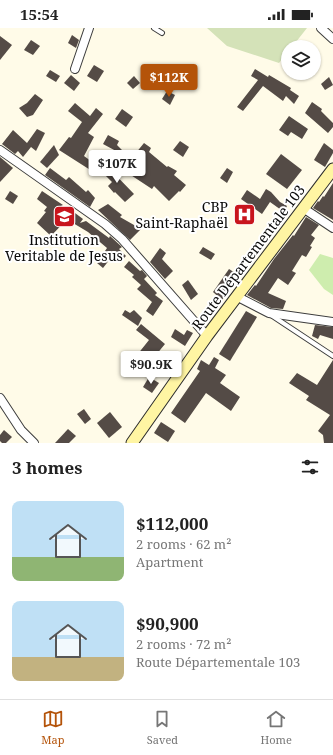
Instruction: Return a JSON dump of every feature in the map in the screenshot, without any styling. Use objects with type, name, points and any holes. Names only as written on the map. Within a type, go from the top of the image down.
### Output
[{"type":"main road","name":"Route Départementale 103","points":[[132,443],[207,336],[238,297],[333,169]]},
{"type":"street","points":[[74,69],[89,28]]},
{"type":"street","points":[[322,28],[333,40]]},
{"type":"street","points":[[0,150],[105,224],[122,239],[207,336]]},
{"type":"street","points":[[303,208],[333,228]]},
{"type":"street","points":[[238,297],[269,313],[333,322]]},
{"type":"street","points":[[0,398],[21,430],[34,443]]},
{"type":"lane","points":[[154,28],[162,33]]},
{"type":"lane","points":[[269,313],[333,356]]},
{"type":"lane","points":[[324,358],[328,353]]},
{"type":"green space","points":[[207,28],[307,28],[298,40],[281,40],[281,60],[279,63],[227,46]]},
{"type":"green space","points":[[320,254],[333,258],[333,295],[324,289],[309,270]]},
{"type":"building","points":[[72,35],[79,40],[76,48],[68,43]]},
{"type":"building","points":[[0,36],[12,45],[0,60]]},
{"type":"building","points":[[31,40],[40,46],[33,55],[24,50]]},
{"type":"building","points":[[94,65],[104,71],[97,82],[87,76]]},
{"type":"building","points":[[255,69],[268,77],[269,75],[291,88],[290,90],[299,96],[294,104],[286,96],[283,101],[263,86],[243,111],[237,107],[258,80],[251,76]]},
{"type":"building","points":[[50,70],[60,76],[56,82],[46,76]]},
{"type":"building","points":[[71,75],[80,83],[74,91],[64,83]]},
{"type":"building","points":[[134,76],[140,83],[133,89],[127,83]]},
{"type":"building","points":[[329,77],[333,85],[325,90],[321,84]]},
{"type":"building","points":[[167,91],[175,95],[170,105],[162,99]]},
{"type":"building","points":[[35,94],[43,100],[33,115],[27,117],[19,108],[27,103]]},
{"type":"building","points":[[312,102],[322,109],[321,111],[333,123],[333,127],[328,133],[305,113]]},
{"type":"building","points":[[75,103],[90,116],[96,108],[103,114],[88,133],[94,137],[84,156],[99,167],[95,173],[59,150],[69,137],[71,138],[82,122],[68,111]]},
{"type":"building","points":[[122,109],[133,117],[126,127],[115,119]]},
{"type":"building","points":[[289,116],[308,129],[302,139],[291,132],[288,136],[279,130]]},
{"type":"building","points":[[37,129],[45,133],[36,151],[31,147],[23,157],[18,151],[15,154],[2,144],[13,130],[27,143]]},
{"type":"building","points":[[108,135],[119,141],[117,145],[131,159],[144,143],[151,148],[149,152],[167,167],[168,166],[177,171],[174,175],[186,185],[169,201],[154,186],[152,189],[108,160],[116,151],[103,144]]},
{"type":"building","points":[[180,141],[189,147],[183,157],[173,150]]},
{"type":"building","points":[[324,143],[333,150],[333,153],[325,167],[314,160]]},
{"type":"building","points":[[54,145],[59,155],[47,168],[40,162]]},
{"type":"building","points":[[281,154],[302,170],[287,189],[266,174]]},
{"type":"building","points":[[0,157],[13,168],[0,182]]},
{"type":"building","points":[[105,164],[134,194],[125,202],[108,186],[112,182],[100,170]]},
{"type":"building","points":[[50,168],[66,180],[69,177],[86,192],[88,190],[95,198],[90,207],[45,175]]},
{"type":"building","points":[[227,168],[233,172],[227,183],[220,178]]},
{"type":"building","points":[[333,183],[333,220],[313,208],[323,196],[324,197]]},
{"type":"building","points":[[266,189],[271,192],[280,202],[287,206],[284,212],[270,202],[262,214],[241,199],[247,190],[260,199]]},
{"type":"building","points":[[10,191],[18,196],[13,204],[5,199]]},
{"type":"building","points":[[42,191],[63,205],[61,206],[71,215],[51,236],[37,223],[46,212],[44,211],[47,207],[37,199]]},
{"type":"building","points":[[108,204],[122,215],[120,217],[141,229],[130,240],[98,210]]},
{"type":"building","points":[[75,213],[83,219],[80,223],[86,221],[109,238],[110,236],[122,247],[119,249],[126,256],[121,261],[114,254],[103,268],[97,263],[107,248],[88,232],[68,220]]},
{"type":"building","points":[[306,217],[319,225],[311,235],[315,238],[310,246],[312,247],[306,257],[302,255],[292,271],[296,273],[288,285],[278,278],[268,293],[286,301],[283,309],[271,308],[247,295],[255,285],[256,286],[274,259],[293,235],[294,236]]},
{"type":"building","points":[[203,247],[215,254],[211,260],[199,253]]},
{"type":"building","points":[[160,248],[166,253],[162,259],[173,271],[165,279],[150,262]]},
{"type":"building","points":[[129,261],[140,271],[142,270],[147,276],[144,279],[157,293],[155,295],[163,301],[153,316],[146,311],[152,302],[137,289],[141,285],[132,277],[134,275],[124,267]]},
{"type":"building","points":[[229,269],[240,276],[222,300],[213,292]]},
{"type":"building","points":[[188,280],[198,294],[191,300],[182,285]]},
{"type":"building","points":[[125,310],[130,313],[134,310],[142,318],[138,326],[122,315]]},
{"type":"building","points":[[246,311],[257,317],[230,361],[219,354]]},
{"type":"building","points":[[141,324],[165,344],[142,372],[127,360],[134,352],[137,355],[149,340],[136,330]]},
{"type":"building","points":[[315,325],[333,327],[333,339],[320,335],[318,339],[312,336]]},
{"type":"building","points":[[175,329],[184,335],[187,330],[193,333],[185,346],[171,337]]},
{"type":"building","points":[[214,357],[219,360],[215,368],[226,375],[220,383],[240,397],[231,411],[206,393],[185,423],[171,413],[200,371],[197,369],[201,360],[209,365]]},
{"type":"building","points":[[333,360],[333,443],[324,443],[323,435],[318,431],[330,415],[306,400],[309,396],[289,383],[297,373],[317,385]]},
{"type":"building","points":[[149,377],[159,383],[152,393],[143,387]]},
{"type":"building","points":[[84,409],[91,419],[85,424],[77,414]]},
{"type":"building","points":[[110,412],[122,427],[109,438],[97,423]]},
{"type":"building","points":[[161,422],[175,431],[168,442],[154,433]]},
{"type":"building","points":[[68,429],[76,436],[69,443],[55,443]]},
{"type":"building","points":[[4,430],[12,437],[6,443],[2,443],[0,441],[0,435]]},
{"type":"place","name":"CBP Saint-Raphaël","points":[[244,214]]},
{"type":"place","name":"Institution Veritable de Jesus","points":[[64,217]]}]
